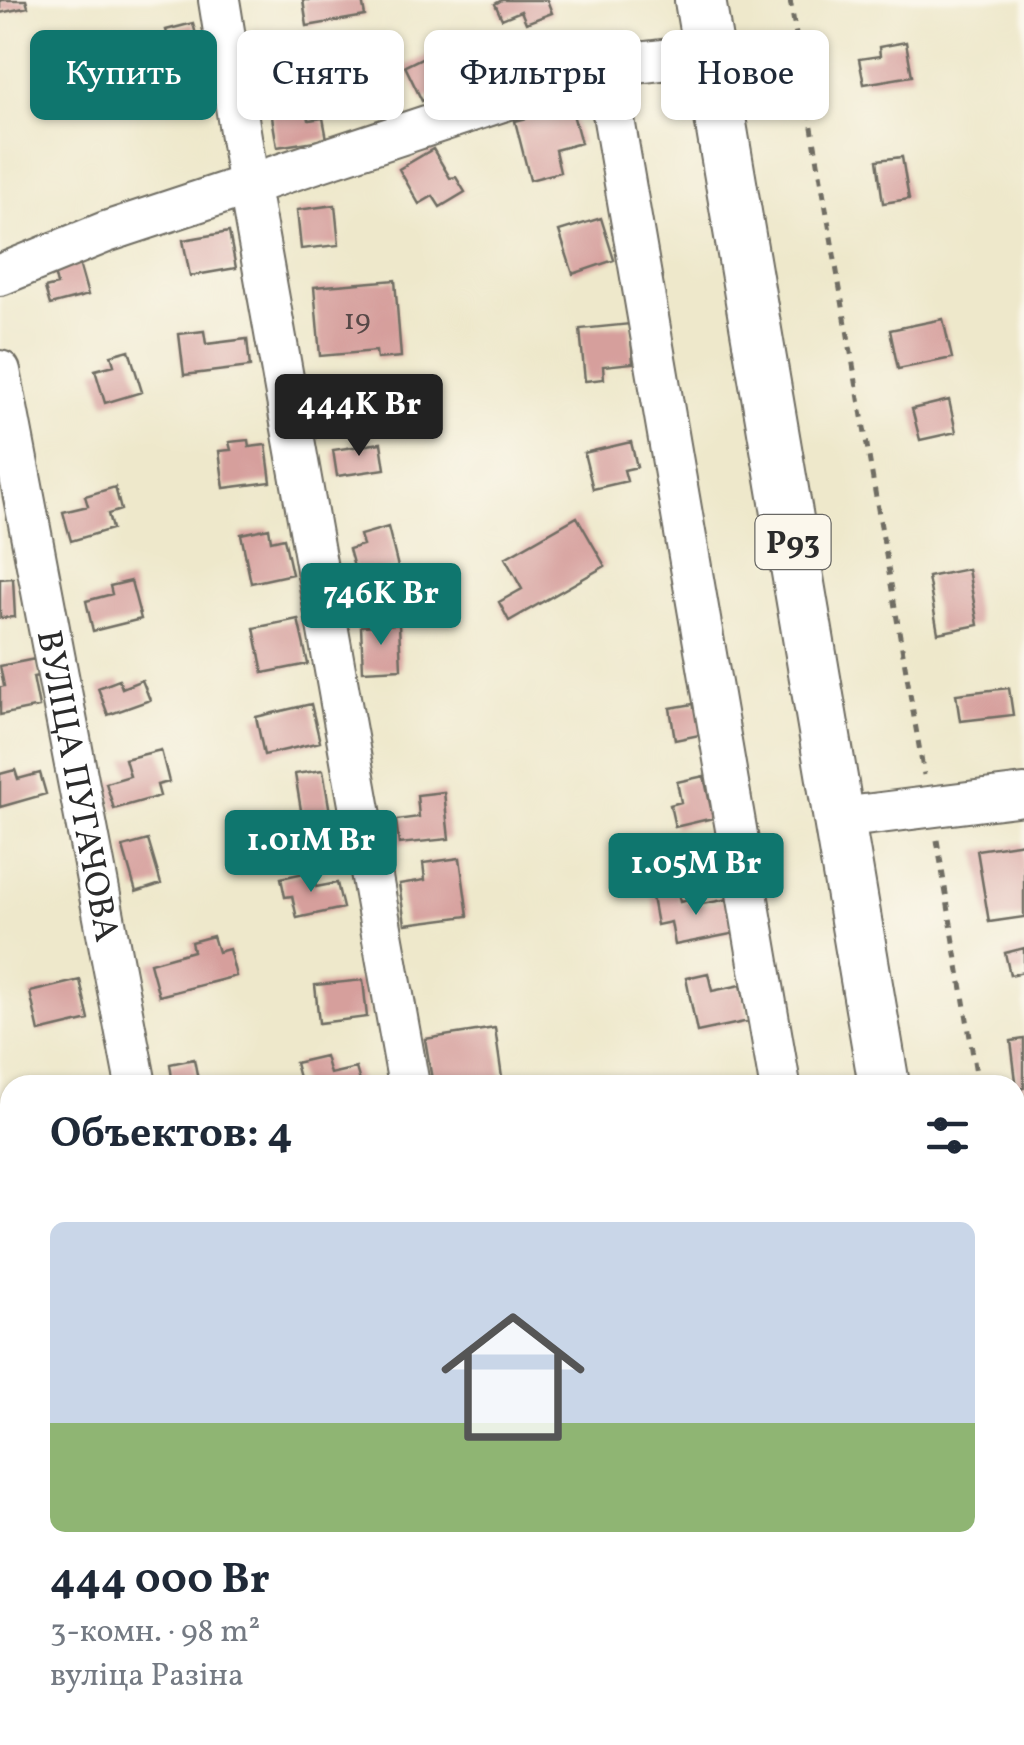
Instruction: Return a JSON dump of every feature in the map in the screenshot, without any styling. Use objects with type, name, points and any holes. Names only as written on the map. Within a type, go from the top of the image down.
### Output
[{"type":"main road","name":"Р93","points":[[700,0],[706,30]]},
{"type":"main road","name":"Р93","points":[[721,120],[882,1075]]},
{"type":"street","points":[[219,0],[407,1075]]},
{"type":"street","points":[[0,275],[106,232],[448,120]]},
{"type":"street","points":[[614,120],[778,1075]]},
{"type":"street","name":"ВУЛІЦА ПУГАЧОВА","points":[[0,372],[134,1075]]},
{"type":"street","points":[[840,818],[1024,795]]},
{"type":"path","points":[[790,0],[976,1075]]},
{"type":"building","points":[[0,0],[26,0],[28,7],[0,13]]},
{"type":"building","points":[[303,0],[362,0],[365,16],[307,26]]},
{"type":"building","points":[[502,0],[547,0],[552,13],[526,23],[521,11],[502,19],[495,4]]},
{"type":"building","points":[[193,23],[195,30],[166,30]]},
{"type":"building","points":[[906,42],[912,76],[864,84],[859,59],[880,56],[879,47]]},
{"type":"building","points":[[424,57],[424,100],[422,101],[405,66]]},
{"type":"building","points":[[272,120],[323,120],[327,139],[277,147]]},
{"type":"building","points":[[575,120],[581,143],[555,150],[560,172],[530,180],[515,121]]},
{"type":"building","points":[[433,149],[450,178],[456,177],[465,192],[440,207],[433,196],[419,204],[399,169]]},
{"type":"building","points":[[902,157],[909,199],[883,203],[877,160]]},
{"type":"building","points":[[335,205],[339,245],[301,249],[297,210]]},
{"type":"building","points":[[601,218],[614,260],[573,274],[559,231]]},
{"type":"building","points":[[229,232],[236,268],[190,276],[183,240]]},
{"type":"building","points":[[78,260],[88,295],[50,305],[45,288],[57,285],[53,268]]},
{"type":"building","points":[[395,280],[401,357],[377,359],[376,351],[320,356],[314,287]]},
{"type":"building","points":[[943,319],[952,358],[898,369],[890,330]]},
{"type":"building","points":[[630,324],[633,363],[603,366],[604,379],[585,381],[580,329]]},
{"type":"building","points":[[204,331],[206,344],[247,339],[250,367],[184,375],[179,334]]},
{"type":"building","points":[[129,350],[142,392],[105,403],[95,370],[114,365],[111,355]]},
{"type":"building","points":[[949,400],[956,432],[920,440],[912,409]]},
{"type":"building","points":[[248,440],[249,447],[266,445],[271,482],[224,488],[219,451],[231,450],[229,442]]},
{"type":"building","points":[[631,442],[637,467],[624,470],[627,481],[593,489],[584,453]]},
{"type":"building","points":[[381,443],[385,469],[337,476],[333,450]]},
{"type":"building","points":[[115,487],[121,510],[108,514],[112,529],[71,541],[63,512],[88,506],[85,496]]},
{"type":"building","points":[[577,517],[605,566],[509,621],[499,602],[522,589],[505,558]]},
{"type":"building","points":[[388,527],[398,567],[357,578],[349,549],[363,545],[360,535]]},
{"type":"building","points":[[269,528],[271,541],[284,538],[292,574],[251,583],[241,534]]},
{"type":"building","points":[[968,569],[978,625],[938,633],[928,577]]},
{"type":"building","points":[[13,578],[15,617],[0,618],[0,579]]},
{"type":"building","points":[[131,581],[141,619],[93,631],[86,601],[112,594],[110,586]]},
{"type":"building","points":[[298,619],[308,664],[263,673],[254,628]]},
{"type":"building","points":[[399,624],[401,669],[363,671],[361,626]]},
{"type":"building","points":[[35,659],[38,676],[33,677],[39,707],[0,715],[0,687],[4,686],[0,666]]},
{"type":"building","points":[[119,680],[122,688],[142,680],[150,700],[108,715],[98,688]]},
{"type":"building","points":[[1009,688],[1013,715],[960,721],[956,694]]},
{"type":"building","points":[[699,703],[704,734],[675,740],[670,708]]},
{"type":"building","points":[[311,704],[320,742],[264,755],[256,717]]},
{"type":"building","points":[[161,750],[169,782],[157,785],[160,796],[114,809],[106,783],[130,776],[125,759]]},
{"type":"building","points":[[15,770],[18,779],[40,773],[46,794],[0,807],[0,774]]},
{"type":"building","points":[[323,770],[334,837],[298,843],[294,818],[302,816],[295,774]]},
{"type":"building","points":[[704,776],[713,818],[675,827],[670,805],[681,802],[677,782]]},
{"type":"building","points":[[444,792],[449,839],[399,844],[396,820],[419,817],[417,795]]},
{"type":"building","points":[[148,840],[161,884],[136,892],[123,847]]},
{"type":"building","points":[[1024,843],[1024,917],[989,922],[977,850]]},
{"type":"building","points":[[460,858],[468,916],[405,924],[399,884],[425,880],[423,863]]},
{"type":"building","points":[[313,871],[316,887],[337,883],[343,908],[297,918],[292,896],[285,897],[281,878]]},
{"type":"building","points":[[678,892],[680,902],[694,899],[702,904],[734,898],[741,932],[675,945],[671,922],[657,925],[652,897]]},
{"type":"building","points":[[213,936],[218,952],[229,949],[236,976],[159,996],[150,963],[193,951],[191,942]]},
{"type":"building","points":[[1024,948],[1024,972],[1010,975],[1005,953]]},
{"type":"building","points":[[708,973],[712,991],[741,985],[749,1021],[697,1032],[686,978]]},
{"type":"building","points":[[80,980],[89,1020],[39,1032],[30,992]]},
{"type":"building","points":[[363,980],[367,1017],[319,1023],[315,985]]},
{"type":"building","points":[[495,1028],[502,1075],[431,1075],[425,1039]]},
{"type":"building","points":[[1024,1039],[1024,1075],[1015,1075],[1011,1041]]},
{"type":"building","points":[[325,1056],[330,1074],[356,1068],[358,1075],[298,1075],[295,1063]]},
{"type":"building","points":[[194,1059],[197,1075],[172,1075],[170,1064]]}]
